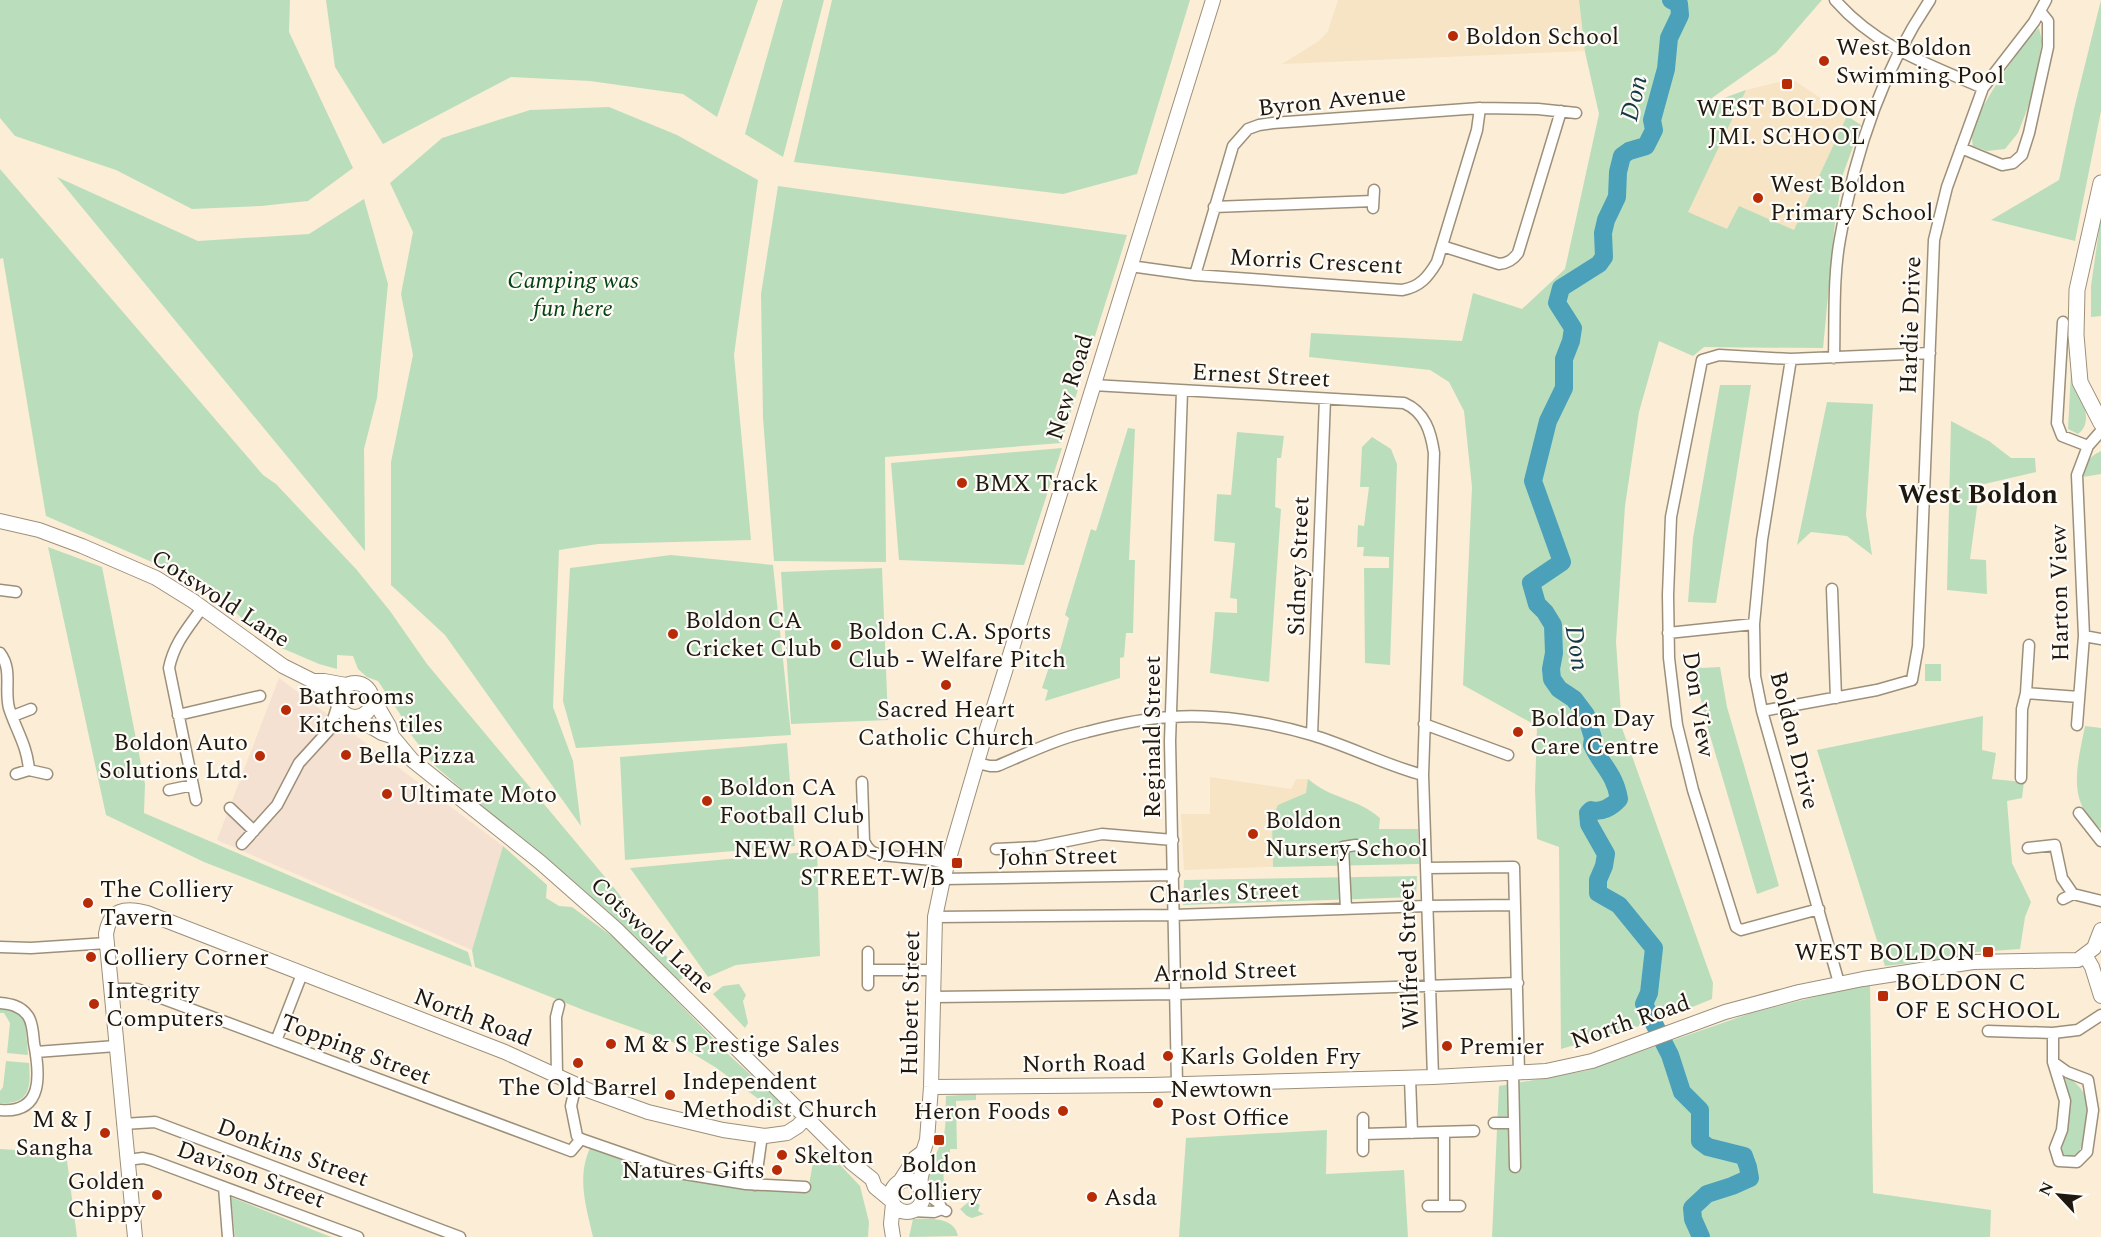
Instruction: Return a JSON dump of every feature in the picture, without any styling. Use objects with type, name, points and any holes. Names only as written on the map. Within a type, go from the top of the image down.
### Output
[{"type":"main road","points":[[2101,183],[2078,290],[2076,335],[2080,382],[2101,423]]},
{"type":"street","name":"New Road","points":[[948,860],[1213,0]]},
{"type":"street","points":[[1835,0],[1867,32],[1899,51],[1983,88]]},
{"type":"street","points":[[1834,358],[1836,269],[1848,196],[1876,104],[1899,51],[1930,0]]},
{"type":"street","name":"Hardie Drive","points":[[1836,698],[1912,680],[1918,646],[1934,240],[1947,187],[1983,88],[2034,22],[2046,0]]},
{"type":"street","points":[[1961,148],[2002,165],[2013,163],[2022,155],[2048,47],[2048,21],[2040,11]]},
{"type":"street","name":"Morris Crescent","points":[[1130,266],[1195,275],[1402,290],[1414,288],[1428,277],[1437,262],[1477,130],[1480,108]]},
{"type":"street","name":"Byron Avenue","points":[[1195,275],[1233,146],[1248,129],[1259,125],[1480,108],[1576,113]]},
{"type":"street","points":[[1442,246],[1499,264],[1510,262],[1514,258],[1518,253],[1561,111]]},
{"type":"street","points":[[1214,207],[1373,205],[1374,190]]},
{"type":"street","points":[[2063,322],[2057,423],[2062,436],[2088,446]]},
{"type":"street","points":[[1791,359],[1930,352]]},
{"type":"street","name":"Don View","points":[[1791,359],[1719,355],[1702,360],[1671,517],[1668,595],[1669,657],[1677,725],[1693,790],[1736,927],[1741,930],[1819,909]]},
{"type":"street","name":"Boldon Drive","points":[[1791,359],[1762,540],[1754,624],[1755,676],[1762,711],[1839,983]]},
{"type":"street","name":"Ernest Street","points":[[1093,385],[1404,403],[1416,409],[1423,417]]},
{"type":"street","name":"Reginald Street","points":[[1177,1084],[1171,717],[1182,391]]},
{"type":"street","name":"Sidney Street","points":[[1312,735],[1325,399]]},
{"type":"street","name":"Wilfred Street","points":[[1423,417],[1432,439],[1434,453],[1423,775],[1433,1077]]},
{"type":"street","name":"Harton View","points":[[2077,725],[2084,636],[2077,475],[2088,446],[2101,430]]},
{"type":"street","name":"Cotswold Lane","points":[[0,521],[39,530],[156,578],[274,660],[313,681],[338,703]]},
{"type":"street","points":[[1762,711],[1836,698],[1832,589]]},
{"type":"street","points":[[0,591],[16,592]]},
{"type":"street","points":[[196,800],[169,669],[172,653],[178,641],[202,608]]},
{"type":"street","points":[[1668,633],[1754,624]]},
{"type":"street","points":[[2084,636],[2101,639]]},
{"type":"street","points":[[2021,778],[2022,709],[2026,693],[2029,645]]},
{"type":"street","points":[[0,653],[8,670],[8,700],[28,754],[29,770]]},
{"type":"street","name":"Cotswold Lane","points":[[313,681],[346,685]]},
{"type":"street","points":[[242,844],[277,805],[300,763],[330,729],[339,692],[351,683],[360,684],[369,690],[372,705],[369,710],[362,716],[330,729]]},
{"type":"street","points":[[2026,693],[2079,697]]},
{"type":"street","name":"Cotswold Lane","points":[[371,694],[392,736],[412,760],[531,855],[616,929],[893,1202]]},
{"type":"street","points":[[178,715],[260,696]]},
{"type":"street","points":[[338,703],[343,714],[355,718]]},
{"type":"street","points":[[13,716],[31,709]]},
{"type":"street","points":[[977,763],[997,766],[1086,732],[1171,717],[1219,718],[1285,728],[1312,735],[1402,770],[1423,775]]},
{"type":"street","name":"Cotswold Lane","points":[[355,718],[392,736]]},
{"type":"street","points":[[1424,724],[1508,756]]},
{"type":"street","points":[[16,774],[29,770],[47,774]]},
{"type":"street","points":[[862,782],[864,841],[867,849],[882,855],[948,860]]},
{"type":"street","points":[[169,790],[193,785]]},
{"type":"street","points":[[230,808],[254,831]]},
{"type":"street","points":[[2079,813],[2101,841]]},
{"type":"street","points":[[996,849],[1037,847],[1102,834],[1173,840]]},
{"type":"street","points":[[1346,909],[1338,846],[1356,845]]},
{"type":"street","points":[[2028,848],[2055,845],[2068,897],[2101,901]]},
{"type":"street","name":"Hubert Street","points":[[921,1189],[931,1087],[934,917],[948,860]]},
{"type":"street","points":[[1426,868],[1514,867],[1518,983],[1515,1167]]},
{"type":"street","name":"John Street","points":[[943,879],[1174,875]]},
{"type":"street","name":"Charles Street","points":[[934,917],[1175,915],[1515,905]]},
{"type":"street","name":"North Road","points":[[107,943],[107,925],[117,913],[124,909],[147,913],[505,1052],[617,1101],[675,1119],[723,1130],[777,1136],[798,1126],[806,1117]]},
{"type":"street","points":[[2101,930],[2094,948],[2085,955],[2092,967],[2101,996]]},
{"type":"street","points":[[0,947],[31,948],[107,943],[135,1237]]},
{"type":"street","points":[[868,952],[868,985]]},
{"type":"street","name":"North Road","points":[[931,1087],[1410,1078],[1546,1071],[1592,1061],[1706,1019],[1760,1002],[1839,983],[1973,962],[2078,960],[2085,955]]},
{"type":"street","points":[[868,970],[933,970]]},
{"type":"street","points":[[276,1041],[302,974]]},
{"type":"street","name":"Arnold Street","points":[[933,997],[1176,993],[1518,983]]},
{"type":"street","name":"Topping Street","points":[[111,989],[137,989],[572,1151],[581,1139]]},
{"type":"street","points":[[0,1003],[16,1006],[30,1019],[38,1082],[36,1092],[22,1108],[12,1111],[0,1110]]},
{"type":"street","points":[[557,1076],[556,1017],[559,1005]]},
{"type":"street","points":[[1988,1031],[2053,1034],[2078,1030],[2101,1015]]},
{"type":"street","points":[[2053,1034],[2053,1062],[2065,1101],[2062,1130],[2055,1148],[2059,1161],[2077,1162],[2087,1152],[2093,1110],[2088,1080],[2067,1072],[2053,1062]]},
{"type":"street","points":[[36,1052],[116,1046]]},
{"type":"street","points":[[1410,1078],[1412,1133]]},
{"type":"street","points":[[576,1084],[572,1106],[578,1136],[581,1139],[679,1173],[755,1185],[805,1187]]},
{"type":"street","points":[[1363,1118],[1363,1151]]},
{"type":"street","name":"Donkins Street","points":[[123,1124],[155,1122],[445,1234],[460,1237]]},
{"type":"street","points":[[1494,1123],[1514,1123]]},
{"type":"street","points":[[1363,1134],[1474,1131]]},
{"type":"street","points":[[1444,1132],[1444,1206]]},
{"type":"street","points":[[755,1185],[762,1135]]},
{"type":"street","name":"Hubert Street","points":[[898,1184],[915,1158],[923,1152]]},
{"type":"street","name":"Davison Street","points":[[127,1160],[146,1158],[358,1237]]},
{"type":"street","name":"Cotswold Lane","points":[[872,1179],[898,1184]]},
{"type":"street","points":[[893,1202],[899,1210],[910,1212],[944,1210],[939,1203],[913,1182],[898,1184],[892,1192],[893,1235]]},
{"type":"street","points":[[224,1187],[228,1237]]},
{"type":"street","points":[[893,1235],[910,1212],[920,1205],[923,1195],[921,1189]]},
{"type":"street","points":[[1428,1206],[1460,1206]]},
{"type":"shaded area","name":"Boldon School","points":[[1338,0],[1579,0],[1585,51],[1282,64],[1319,41],[1328,31]]},
{"type":"shaded area","name":"West Boldon Primary School","points":[[1792,79],[1861,125],[1843,174],[1835,222],[1823,348],[1704,347],[1693,356],[1659,341],[1697,109],[1746,90]]},
{"type":"shaded area","points":[[279,678],[503,846],[472,950],[217,840]]},
{"type":"shaded area","name":"Boldon Nursery School","points":[[1210,777],[1291,789],[1296,779],[1308,779],[1327,793],[1321,865],[1184,870],[1181,814],[1210,814]]},
{"type":"green space","points":[[0,0],[290,0],[289,32],[353,168],[308,201],[192,209],[116,170],[15,136],[0,118]]},
{"type":"green space","points":[[326,0],[758,0],[717,117],[683,94],[590,81],[511,77],[383,144],[335,67]]},
{"type":"green space","points":[[783,0],[824,0],[783,157],[745,134]]},
{"type":"green space","points":[[832,0],[1190,0],[1137,174],[1063,194],[794,162]]},
{"type":"green space","points":[[1579,0],[1822,0],[1776,53],[1699,107],[1746,90],[1688,212],[1727,229],[1739,206],[1794,230],[1847,116],[1861,125],[1843,174],[1835,222],[1823,348],[1704,347],[1693,356],[1659,341],[1639,412],[1625,506],[1616,642],[1622,728],[1713,983],[1712,999],[1663,1019],[1561,1049],[1559,847],[1537,839],[1535,790],[1537,726],[1463,685],[1472,487],[1464,411],[1449,382],[1430,370],[1309,357],[1311,333],[1462,341],[1473,293],[1522,309],[1565,269],[1599,114],[1585,52]]},
{"type":"green space","points":[[2101,0],[2101,111],[2075,241],[1991,220],[2059,180]]},
{"type":"green space","points":[[2039,28],[2042,41],[2033,94],[2018,133],[2005,149],[1987,151],[1973,146],[1976,121],[1984,106],[2030,36]]},
{"type":"green space","name":"Camping was fun here","points":[[609,107],[677,135],[758,180],[734,355],[751,540],[598,544],[559,550],[553,707],[573,761],[581,826],[445,635],[391,585],[391,462],[413,355],[401,294],[413,232],[390,183],[442,138],[530,110]]},
{"type":"green space","points":[[0,169],[263,475],[276,484],[356,569],[390,611],[427,664],[615,889],[683,978],[679,981],[609,912],[538,855],[434,765],[409,732],[378,681],[367,677],[358,669],[353,656],[337,655],[337,669],[277,646],[249,626],[214,589],[46,516],[3,258],[0,259]]},
{"type":"green space","points":[[57,177],[198,241],[309,234],[364,199],[388,284],[377,398],[364,449],[365,551]]},
{"type":"green space","points":[[778,186],[1127,235],[1061,443],[885,457],[886,562],[774,561],[763,418],[761,294]]},
{"type":"green space","points":[[2101,216],[2101,316],[2091,317],[2091,286]]},
{"type":"green space","points":[[2071,372],[2086,413],[2086,421],[2078,434],[2068,429]]},
{"type":"green space","points":[[1720,385],[1751,385],[1716,603],[1688,602],[1693,538]]},
{"type":"green space","points":[[1827,402],[1873,404],[1866,515],[1872,555],[1847,536],[1811,532],[1797,545]]},
{"type":"green space","points":[[1951,421],[1989,441],[2011,458],[2035,458],[2036,472],[1980,485],[1970,559],[1986,560],[1987,594],[1947,590]]},
{"type":"green space","points":[[1128,428],[1135,429],[1129,560],[1135,560],[1133,633],[1126,633],[1124,657],[1120,658],[1120,678],[1045,701],[1048,690],[1042,688],[1049,667],[1055,669],[1069,618],[1065,615],[1091,529],[1096,531]]},
{"type":"green space","points":[[1237,432],[1284,436],[1281,458],[1277,458],[1275,507],[1281,509],[1269,682],[1210,673],[1215,612],[1237,613],[1237,599],[1230,598],[1235,543],[1214,541],[1217,494],[1231,495]]},
{"type":"green space","points":[[1372,437],[1391,449],[1397,464],[1390,665],[1365,663],[1364,568],[1389,568],[1389,557],[1363,556],[1364,547],[1357,547],[1358,525],[1364,526],[1369,487],[1360,487],[1362,447]]},
{"type":"green space","points":[[1062,448],[1024,565],[899,560],[891,463]]},
{"type":"green space","points":[[2101,451],[2101,474],[2083,477],[2088,461]]},
{"type":"green space","points":[[48,547],[102,567],[145,784],[144,813],[468,952],[472,967],[204,862],[106,815]]},
{"type":"green space","name":"Boldon CA Cricket Club","points":[[671,555],[773,565],[791,735],[576,748],[563,701],[570,568]]},
{"type":"green space","name":"Boldon C.A. Sports Club - Welfare Pitch","points":[[882,568],[888,720],[791,724],[781,572]]},
{"type":"green space","points":[[1925,664],[1941,664],[1941,681],[1925,681]]},
{"type":"green space","points":[[1693,665],[1702,668],[1720,667],[1727,707],[1779,886],[1757,894],[1706,722]]},
{"type":"green space","points":[[1983,716],[1982,750],[1996,753],[1992,779],[2024,782],[2022,798],[2007,801],[2012,863],[2031,902],[2025,917],[2020,949],[1977,952],[1938,960],[1885,966],[1817,750]]},
{"type":"green space","points":[[2085,726],[2101,728],[2101,829],[2082,807],[2078,794],[2077,768]]},
{"type":"green space","name":"Boldon CA Football Club","points":[[787,743],[795,846],[625,860],[620,757]]},
{"type":"green space","points":[[1308,779],[1325,790],[1372,812],[1380,818],[1379,829],[1418,829],[1419,864],[1273,867],[1272,818],[1278,805],[1306,793]]},
{"type":"green space","points":[[503,846],[547,885],[546,898],[559,906],[572,907],[620,942],[730,1056],[784,1105],[784,1110],[775,1111],[715,1067],[675,1043],[475,967],[472,950]]},
{"type":"green space","points":[[817,851],[820,956],[736,965],[708,977],[630,868]]},
{"type":"green space","points":[[1417,876],[1416,897],[1183,905],[1184,880]]},
{"type":"green space","points":[[1870,983],[1873,1193],[1991,1210],[1990,1237],[1492,1237],[1499,1086],[1585,1071],[1751,1013]]},
{"type":"green space","points":[[739,984],[746,995],[743,1001],[748,1023],[745,1028],[713,994],[723,986]]},
{"type":"green space","points":[[0,1008],[12,1008],[25,1018],[28,1055],[7,1053],[10,1023],[4,1013],[0,1013]]},
{"type":"green space","points":[[6,1061],[29,1063],[29,1087],[23,1098],[10,1103],[0,1103],[0,1091],[3,1087]]},
{"type":"green space","points":[[2064,1074],[2082,1091],[2090,1110],[2087,1132],[2077,1155],[2066,1158],[2059,1153],[2068,1128],[2071,1102]]},
{"type":"green space","points":[[976,1094],[976,1100],[956,1101],[957,1149],[950,1149],[950,1156],[943,1157],[944,1191],[965,1191],[952,1201],[947,1200],[934,1191],[929,1178],[931,1164],[944,1133],[946,1096]]},
{"type":"green space","points":[[1327,1130],[1326,1174],[1404,1170],[1408,1237],[1179,1237],[1186,1138]]},
{"type":"green space","points":[[591,1146],[738,1187],[808,1191],[815,1150],[827,1151],[860,1186],[869,1222],[868,1237],[593,1237],[585,1202],[583,1180],[586,1157]]},
{"type":"green space","points":[[0,1149],[66,1153],[77,1237],[0,1237]]},
{"type":"green space","points":[[231,1197],[326,1235],[332,1237],[235,1237]]},
{"type":"green space","points":[[971,1200],[980,1205],[978,1211],[984,1214],[972,1218],[960,1209]]},
{"type":"green space","points":[[913,1219],[933,1219],[946,1222],[956,1230],[958,1236],[909,1237]]},
{"type":"waterway","name":"Don","points":[[1671,0],[1679,4],[1680,15],[1669,38],[1666,69],[1652,120],[1654,130],[1646,146],[1629,151],[1622,156],[1618,172],[1617,197],[1606,220],[1603,233],[1604,257],[1599,264],[1561,288],[1557,303],[1573,328],[1564,359],[1564,388],[1548,421],[1533,481],[1562,562],[1531,583],[1537,604],[1553,625],[1552,679],[1559,689],[1574,699],[1586,715],[1593,738],[1592,745],[1611,776],[1619,799],[1606,809],[1591,810],[1588,813],[1589,824],[1606,854],[1598,880],[1598,893],[1619,905],[1654,948],[1649,993],[1644,1004],[1670,1055],[1682,1092],[1700,1110],[1700,1141],[1708,1147],[1744,1156],[1748,1167],[1750,1178],[1707,1194],[1692,1208],[1693,1219],[1701,1237]]},
{"type":"place","name":"Boldon School","points":[[1453,36]]},
{"type":"place","name":"West Boldon Swimming Pool","points":[[1824,61]]},
{"type":"place","name":"WEST BOLDON JMI. SCHOOL","points":[[1787,84]]},
{"type":"place","name":"West Boldon Primary School","points":[[1758,198]]},
{"type":"place","name":"BMX Track","points":[[962,483]]},
{"type":"place","name":"Boldon CA Cricket Club","points":[[673,634]]},
{"type":"place","name":"Boldon C.A. Sports Club - Welfare Pitch","points":[[836,645]]},
{"type":"place","name":"Sacred Heart Catholic Church","points":[[946,685]]},
{"type":"place","name":"Bathrooms Kitchens tiles","points":[[286,710]]},
{"type":"place","name":"Boldon Day Care Centre","points":[[1518,732]]},
{"type":"place","name":"Bella Pizza","points":[[346,755]]},
{"type":"place","name":"Boldon Auto Solutions Ltd.","points":[[260,756]]},
{"type":"place","name":"Ultimate Moto","points":[[387,794]]},
{"type":"place","name":"Boldon CA Football Club","points":[[707,801]]},
{"type":"place","name":"Boldon Nursery School","points":[[1253,834]]},
{"type":"place","name":"NEW ROAD-JOHN STREET-W/B","points":[[957,863]]},
{"type":"place","name":"The Colliery Tavern","points":[[88,903]]},
{"type":"place","name":"WEST BOLDON","points":[[1988,952]]},
{"type":"place","name":"Colliery Corner","points":[[91,957]]},
{"type":"place","name":"BOLDON C OF E SCHOOL","points":[[1883,996]]},
{"type":"place","name":"Integrity Computers","points":[[94,1004]]},
{"type":"place","name":"M & S Prestige Sales","points":[[611,1044]]},
{"type":"place","name":"Premier","points":[[1447,1046]]},
{"type":"place","name":"Karls Golden Fry","points":[[1168,1056]]},
{"type":"place","name":"The Old Barrel","points":[[578,1063]]},
{"type":"place","name":"Independent Methodist Church","points":[[670,1095]]},
{"type":"place","name":"Newtown Post Office","points":[[1158,1103]]},
{"type":"place","name":"Heron Foods","points":[[1063,1111]]},
{"type":"place","name":"M & J Sangha","points":[[105,1133]]},
{"type":"place","name":"Boldon Colliery","points":[[939,1140]]},
{"type":"place","name":"Skelton","points":[[782,1155]]},
{"type":"place","name":"Natures Gifts","points":[[777,1170]]},
{"type":"place","name":"Golden Chippy","points":[[157,1195]]},
{"type":"place","name":"Asda","points":[[1092,1197]]},
{"type":"district","name":"West Boldon","points":[[1978,494]]}]
